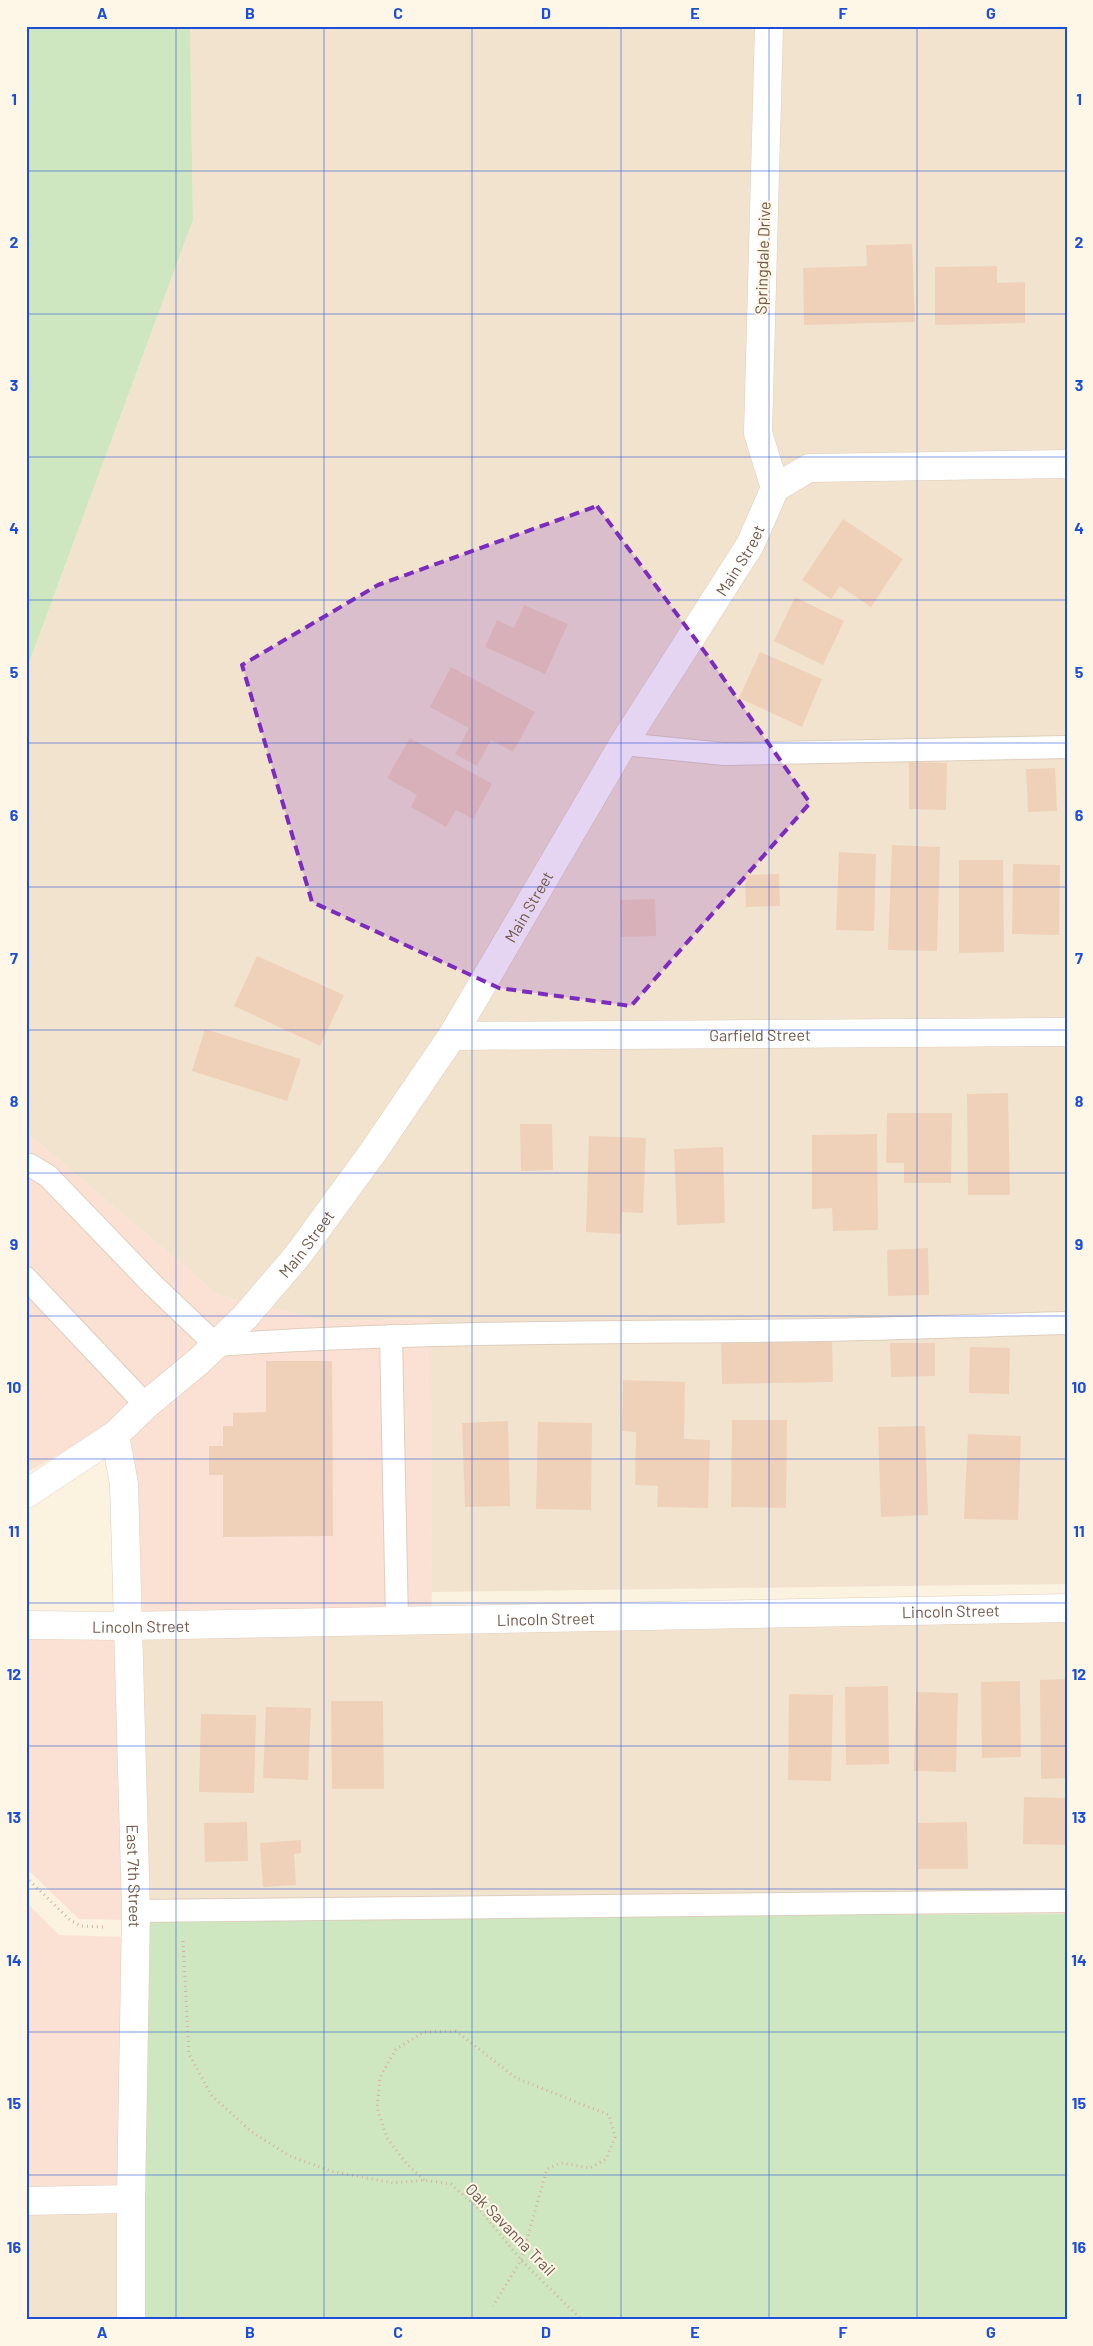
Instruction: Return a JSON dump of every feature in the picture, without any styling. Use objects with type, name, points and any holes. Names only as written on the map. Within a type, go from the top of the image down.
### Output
[{"type":"street","name":"Springdale Drive","points":[[769,26],[758,434],[775,488]]},
{"type":"street","points":[[775,488],[809,468],[1067,464]]},
{"type":"street","name":"Main Street","points":[[26,1494],[115,1435],[245,1317],[298,1255],[374,1152],[452,1036],[623,744],[750,546],[775,488]]},
{"type":"street","name":"Garfield Street","points":[[452,1036],[1067,1032]]},
{"type":"street","name":"East 7th Street","points":[[115,1435],[124,1484],[135,1920],[131,2320]]},
{"type":"street","name":"Lincoln Street","points":[[26,1625],[128,1626],[1067,1608]]},
{"type":"street","points":[[26,2201],[131,2200]]},
{"type":"lane","points":[[623,744],[724,754],[1067,747]]},
{"type":"lane","points":[[26,1166],[30,1165],[48,1176],[152,1284],[216,1345],[391,1336],[820,1330],[1067,1323]]},
{"type":"lane","points":[[26,1278],[146,1405]]},
{"type":"lane","points":[[391,1336],[397,1621]]},
{"type":"lane","points":[[135,1920],[1067,1901]]},
{"type":"path","points":[[26,1877],[70,1920],[80,1926],[135,1920]]},
{"type":"path","name":"Oak Savanna Trail","points":[[183,1936],[189,2054],[212,2096],[252,2132],[290,2156],[330,2171],[392,2183],[424,2180],[452,2184],[479,2209],[521,2260],[582,2320]]},
{"type":"path","points":[[424,2180],[406,2163],[387,2138],[377,2108],[380,2076],[396,2049],[424,2032],[456,2031],[516,2078],[609,2115],[615,2137],[606,2160],[590,2168],[560,2163],[547,2168],[521,2260],[493,2306]]},
{"type":"highlighted area","points":[[597,506],[707,655],[810,803],[631,1006],[499,988],[312,902],[242,665],[378,585]]},
{"type":"shaded area","points":[[190,26],[1067,26],[1067,1584],[432,1592],[430,1319],[323,1321],[218,1295],[26,1132],[26,671],[193,220]]},
{"type":"shaded area","points":[[26,1132],[218,1295],[242,1301],[110,1426],[26,1473]]},
{"type":"shaded area","points":[[268,1307],[323,1321],[431,1319],[431,1611],[136,1616],[128,1435]]},
{"type":"shaded area","points":[[1067,1622],[1067,1914],[148,1918],[141,1636]]},
{"type":"shaded area","points":[[26,1630],[121,1630],[128,1920],[79,1919],[26,1868]]},
{"type":"shaded area","points":[[26,1902],[59,1935],[126,1937],[122,2189],[26,2191]]},
{"type":"shaded area","points":[[143,2203],[145,2320],[26,2320],[26,2205]]},
{"type":"green space","points":[[26,26],[190,26],[193,220],[26,671]]},
{"type":"green space","points":[[1067,1914],[1067,2320],[145,2320],[143,2203],[148,1918]]},
{"type":"building","points":[[912,244],[915,322],[804,325],[803,268],[867,266],[866,245]]},
{"type":"building","points":[[997,266],[997,283],[1025,282],[1025,323],[935,325],[935,267]]},
{"type":"building","points":[[843,519],[903,559],[871,607],[840,586],[831,599],[802,580]]},
{"type":"building","points":[[795,597],[844,621],[823,665],[774,641]]},
{"type":"building","points":[[524,605],[568,624],[545,674],[485,647],[497,620],[514,628]]},
{"type":"building","points":[[760,652],[822,679],[802,727],[739,698]]},
{"type":"building","points":[[451,667],[535,712],[513,752],[491,740],[477,766],[455,754],[469,728],[430,707]]},
{"type":"building","points":[[410,738],[492,784],[473,819],[456,810],[446,827],[411,807],[417,795],[387,778]]},
{"type":"building","points":[[909,762],[947,763],[946,810],[909,809]]},
{"type":"building","points":[[1055,768],[1057,811],[1028,812],[1026,769]]},
{"type":"building","points":[[892,845],[940,847],[937,951],[888,950]]},
{"type":"building","points":[[839,852],[876,854],[874,931],[836,930]]},
{"type":"building","points":[[959,860],[1003,860],[1004,952],[959,953]]},
{"type":"building","points":[[1013,864],[1060,865],[1059,935],[1012,934]]},
{"type":"building","points":[[779,874],[780,906],[746,907],[745,875]]},
{"type":"building","points":[[655,899],[656,936],[621,937],[620,900]]},
{"type":"building","points":[[257,956],[344,995],[320,1046],[234,1006]]},
{"type":"building","points":[[205,1029],[301,1059],[287,1101],[192,1071]]},
{"type":"building","points":[[1008,1093],[1010,1195],[968,1195],[967,1094]]},
{"type":"building","points":[[887,1113],[952,1113],[951,1183],[904,1183],[904,1163],[886,1163]]},
{"type":"building","points":[[520,1124],[552,1124],[553,1170],[521,1171]]},
{"type":"building","points":[[877,1134],[878,1230],[833,1231],[832,1208],[812,1209],[812,1135]]},
{"type":"building","points":[[589,1136],[646,1138],[643,1213],[622,1212],[621,1234],[586,1232]]},
{"type":"building","points":[[723,1147],[725,1223],[677,1225],[674,1149]]},
{"type":"building","points":[[928,1248],[929,1295],[888,1296],[887,1250]]},
{"type":"building","points":[[832,1335],[833,1382],[722,1384],[721,1337]]},
{"type":"building","points":[[890,1343],[935,1343],[935,1376],[891,1377]]},
{"type":"building","points":[[970,1347],[1010,1348],[1009,1394],[969,1393]]},
{"type":"building","points":[[266,1361],[332,1361],[333,1536],[223,1537],[223,1475],[209,1475],[209,1446],[223,1446],[223,1426],[233,1426],[233,1413],[266,1412]]},
{"type":"building","points":[[623,1380],[685,1382],[684,1439],[710,1440],[708,1508],[657,1507],[658,1486],[635,1485],[636,1432],[622,1431]]},
{"type":"building","points":[[732,1420],[787,1420],[786,1508],[731,1507]]},
{"type":"building","points":[[508,1421],[510,1506],[465,1507],[462,1423]]},
{"type":"building","points":[[538,1422],[592,1423],[591,1510],[536,1509]]},
{"type":"building","points":[[925,1426],[928,1515],[881,1517],[878,1427]]},
{"type":"building","points":[[968,1434],[1021,1436],[1018,1520],[964,1519]]},
{"type":"building","points":[[1067,1679],[1067,1778],[1041,1779],[1040,1680]]},
{"type":"building","points":[[1020,1681],[1021,1757],[982,1758],[981,1682]]},
{"type":"building","points":[[888,1686],[889,1764],[846,1765],[845,1687]]},
{"type":"building","points":[[916,1692],[958,1693],[956,1772],[914,1771]]},
{"type":"building","points":[[789,1694],[833,1695],[831,1781],[788,1780]]},
{"type":"building","points":[[331,1701],[383,1701],[384,1789],[332,1789]]},
{"type":"building","points":[[266,1707],[311,1708],[308,1780],[263,1778]]},
{"type":"building","points":[[201,1714],[256,1715],[254,1793],[199,1792]]},
{"type":"building","points":[[1024,1797],[1067,1798],[1067,1845],[1023,1844]]},
{"type":"building","points":[[247,1822],[248,1861],[205,1862],[204,1823]]},
{"type":"building","points":[[967,1822],[968,1869],[918,1869],[918,1823]]},
{"type":"building","points":[[301,1840],[301,1853],[294,1854],[296,1885],[263,1887],[260,1843]]}]
